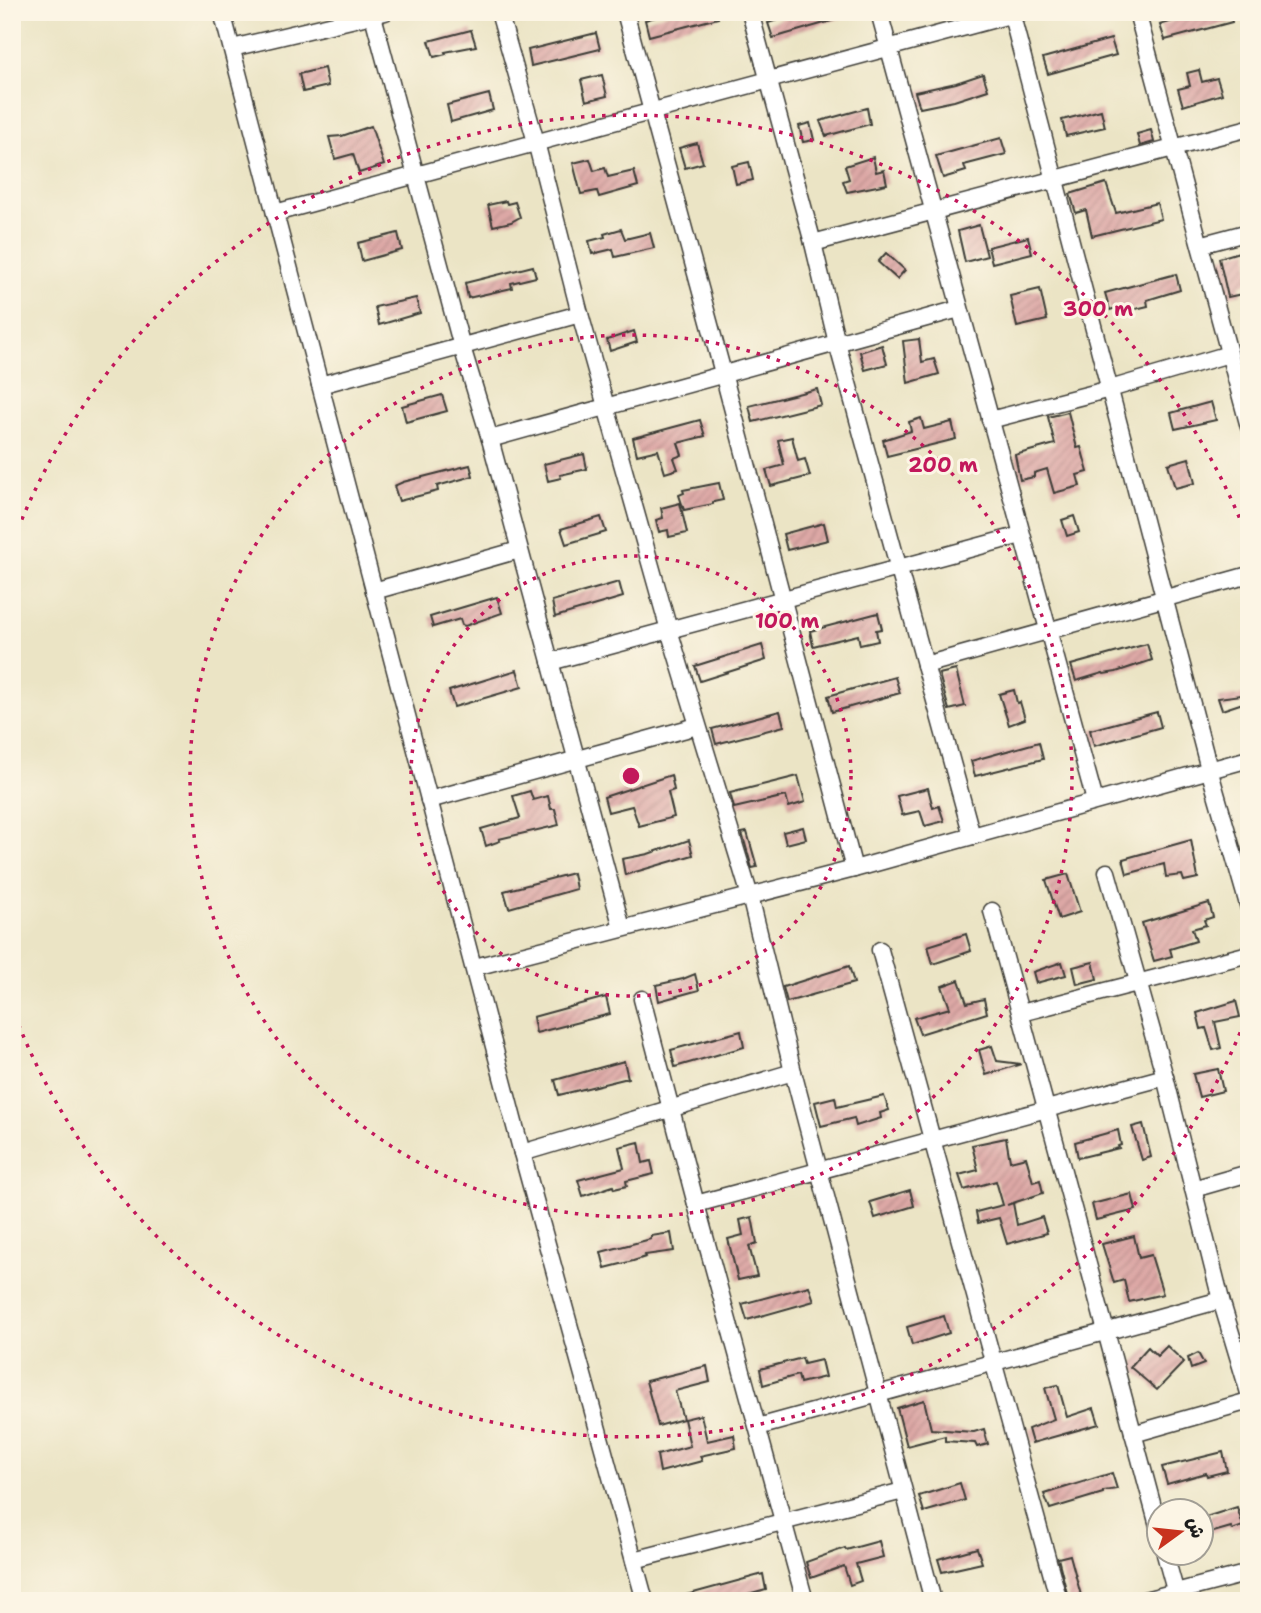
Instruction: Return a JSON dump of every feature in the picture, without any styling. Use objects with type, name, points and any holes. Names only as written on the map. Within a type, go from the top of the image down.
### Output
[{"type":"street","points":[[222,12],[522,1153],[645,1601]]},
{"type":"street","points":[[499,12],[669,630],[750,896],[793,1072],[933,1601]]},
{"type":"street","points":[[625,12],[854,869]]},
{"type":"street","points":[[750,12],[897,568],[972,836]]},
{"type":"street","points":[[879,12],[1095,801]]},
{"type":"street","points":[[1137,12],[1249,426]]},
{"type":"street","points":[[232,48],[377,13],[415,175],[490,439],[622,929]]},
{"type":"street","points":[[275,212],[1014,13],[1164,598],[1249,908]]},
{"type":"street","points":[[813,243],[1249,128]]},
{"type":"street","points":[[1200,245],[1249,232]]},
{"type":"street","points":[[490,439],[959,309]]},
{"type":"street","points":[[320,385],[580,314]]},
{"type":"street","points":[[990,420],[1229,354]]},
{"type":"street","points":[[550,662],[1021,535]]},
{"type":"street","points":[[374,591],[519,550]]},
{"type":"street","points":[[925,666],[1048,629],[1249,575]]},
{"type":"street","points":[[429,800],[697,726]]},
{"type":"street","points":[[475,967],[854,869],[1249,759]]},
{"type":"street","points":[[1107,872],[1165,1077],[1221,1300],[1249,1393]]},
{"type":"street","points":[[992,911],[1150,1498]]},
{"type":"street","points":[[880,950],[1059,1601]]},
{"type":"street","points":[[1021,1013],[1249,954]]},
{"type":"street","points":[[642,999],[805,1601]]},
{"type":"street","points":[[522,1153],[793,1072]]},
{"type":"street","points":[[696,1205],[1165,1077]]},
{"type":"street","points":[[1194,1189],[1249,1173]]},
{"type":"street","points":[[758,1427],[1221,1300]]},
{"type":"street","points":[[1133,1434],[1249,1401]]},
{"type":"street","points":[[634,1560],[903,1491]]},
{"type":"street","points":[[1169,1568],[1177,1596]]},
{"type":"street","points":[[1141,1601],[1177,1596],[1249,1573]]},
{"type":"building","points":[[673,12],[717,12],[718,18],[649,36],[645,20]]},
{"type":"building","points":[[803,12],[851,12],[852,15],[773,38],[768,23]]},
{"type":"building","points":[[1201,12],[1229,12],[1232,22],[1165,40],[1160,25]]},
{"type":"building","points":[[471,30],[476,46],[434,57],[429,41]]},
{"type":"building","points":[[596,33],[600,49],[531,66],[528,50]]},
{"type":"building","points":[[1111,39],[1116,55],[1048,74],[1043,58]]},
{"type":"building","points":[[324,68],[328,86],[303,92],[299,74]]},
{"type":"building","points":[[1199,70],[1202,82],[1217,78],[1222,94],[1183,106],[1178,89],[1190,86],[1187,73]]},
{"type":"building","points":[[983,74],[988,90],[920,108],[915,92]]},
{"type":"building","points":[[602,75],[607,96],[586,101],[581,80]]},
{"type":"building","points":[[489,94],[493,110],[451,122],[447,105]]},
{"type":"building","points":[[867,108],[870,124],[826,136],[820,121]]},
{"type":"building","points":[[1101,110],[1105,127],[1066,136],[1062,120]]},
{"type":"building","points":[[810,123],[814,140],[803,142],[799,126]]},
{"type":"building","points":[[371,126],[384,165],[359,173],[353,154],[335,159],[329,137],[342,136]]},
{"type":"building","points":[[1151,130],[1154,142],[1140,146],[1137,134]]},
{"type":"building","points":[[1001,138],[1006,154],[964,165],[966,171],[943,178],[936,156]]},
{"type":"building","points":[[697,143],[703,163],[685,168],[679,148]]},
{"type":"building","points":[[873,157],[876,172],[884,170],[887,184],[847,192],[843,181],[849,179],[845,166]]},
{"type":"building","points":[[590,159],[594,171],[605,168],[608,177],[634,171],[638,186],[599,197],[597,191],[581,194],[573,163]]},
{"type":"building","points":[[749,162],[753,180],[736,184],[732,166]]},
{"type":"building","points":[[1106,183],[1116,213],[1157,203],[1161,219],[1092,236],[1086,210],[1076,213],[1070,194]]},
{"type":"building","points":[[506,201],[507,204],[515,202],[520,217],[493,226],[488,205]]},
{"type":"building","points":[[979,225],[987,256],[965,262],[958,231]]},
{"type":"building","points":[[621,229],[625,239],[650,233],[654,248],[615,257],[613,249],[592,254],[589,241]]},
{"type":"building","points":[[398,233],[402,250],[362,261],[358,243]]},
{"type":"building","points":[[1028,237],[1032,253],[992,263],[988,247]]},
{"type":"building","points":[[1249,249],[1249,282],[1240,285],[1242,294],[1228,297],[1219,258]]},
{"type":"building","points":[[886,253],[905,270],[897,279],[878,262]]},
{"type":"building","points":[[533,266],[536,277],[511,283],[512,288],[468,298],[465,283]]},
{"type":"building","points":[[1176,274],[1180,290],[1147,300],[1148,306],[1123,312],[1122,306],[1110,310],[1105,293]]},
{"type":"building","points":[[1040,289],[1047,320],[1017,327],[1010,296]]},
{"type":"building","points":[[416,298],[420,313],[379,325],[375,307]]},
{"type":"building","points":[[634,331],[637,342],[610,351],[607,340]]},
{"type":"building","points":[[919,339],[922,362],[934,359],[939,374],[908,383],[903,341]]},
{"type":"building","points":[[882,345],[887,364],[865,370],[860,352]]},
{"type":"building","points":[[817,389],[821,405],[753,422],[749,406]]},
{"type":"building","points":[[442,395],[447,411],[406,422],[402,406]]},
{"type":"building","points":[[1211,402],[1216,420],[1175,429],[1171,413]]},
{"type":"building","points":[[1068,412],[1077,448],[1081,447],[1088,472],[1077,475],[1080,486],[1054,493],[1047,469],[1034,473],[1034,477],[1020,480],[1015,455],[1055,444],[1048,417]]},
{"type":"building","points":[[921,418],[924,429],[952,422],[956,439],[887,456],[883,440],[911,431],[909,422]]},
{"type":"building","points":[[700,420],[705,436],[678,443],[682,455],[674,458],[678,469],[665,473],[658,450],[637,455],[633,438]]},
{"type":"building","points":[[792,437],[798,461],[805,459],[810,476],[771,486],[766,470],[784,465],[778,440]]},
{"type":"building","points":[[584,454],[587,469],[560,475],[561,478],[548,481],[544,464]]},
{"type":"building","points":[[1189,458],[1195,483],[1175,488],[1168,464]]},
{"type":"building","points":[[470,465],[473,476],[437,486],[438,491],[399,501],[394,486]]},
{"type":"building","points":[[719,483],[723,500],[684,510],[679,495],[684,493],[683,490]]},
{"type":"building","points":[[680,503],[687,533],[669,537],[668,530],[659,532],[656,520],[663,518],[661,508]]},
{"type":"building","points":[[1074,516],[1079,532],[1067,536],[1062,520]]},
{"type":"building","points":[[601,517],[606,532],[566,544],[561,529]]},
{"type":"building","points":[[824,523],[828,540],[787,550],[783,534]]},
{"type":"building","points":[[619,582],[623,597],[555,617],[552,601]]},
{"type":"building","points":[[497,597],[502,613],[465,626],[460,619],[433,627],[430,617]]},
{"type":"building","points":[[878,613],[882,629],[876,630],[878,641],[860,645],[858,635],[813,646],[810,631]]},
{"type":"building","points":[[1147,644],[1152,660],[1076,681],[1071,665]]},
{"type":"building","points":[[762,645],[766,660],[700,681],[695,666]]},
{"type":"building","points":[[517,670],[522,687],[454,707],[449,691]]},
{"type":"building","points":[[956,670],[965,706],[949,710],[939,674]]},
{"type":"building","points":[[895,677],[900,693],[832,712],[828,696]]},
{"type":"building","points":[[1014,690],[1025,719],[1009,725],[999,694]]},
{"type":"building","points":[[1249,694],[1249,701],[1222,710],[1218,698]]},
{"type":"building","points":[[780,711],[784,726],[716,744],[712,729]]},
{"type":"building","points":[[1157,712],[1161,727],[1094,746],[1090,730]]},
{"type":"building","points":[[1039,742],[1043,759],[975,776],[971,761]]},
{"type":"building","points":[[671,775],[674,790],[668,792],[674,817],[639,826],[632,806],[608,812],[604,797]]},
{"type":"building","points":[[798,776],[805,802],[789,807],[786,796],[734,808],[730,793]]},
{"type":"building","points":[[928,788],[933,808],[939,806],[944,821],[925,826],[920,811],[902,815],[897,796]]},
{"type":"building","points":[[530,791],[533,800],[548,796],[559,825],[499,839],[500,841],[486,846],[481,829],[520,818],[513,796]]},
{"type":"building","points":[[803,827],[806,839],[786,844],[783,832]]},
{"type":"building","points":[[747,832],[757,867],[752,868],[742,833]]},
{"type":"building","points":[[689,840],[693,855],[625,875],[622,859],[648,854]]},
{"type":"building","points":[[1191,840],[1198,878],[1184,881],[1182,875],[1166,877],[1164,864],[1127,874],[1123,859]]},
{"type":"building","points":[[573,873],[576,889],[509,908],[504,891]]},
{"type":"building","points":[[1068,874],[1080,912],[1059,919],[1046,880]]},
{"type":"building","points":[[1209,903],[1213,917],[1204,920],[1206,925],[1192,929],[1196,941],[1170,949],[1172,956],[1154,961],[1142,923]]},
{"type":"building","points":[[966,934],[971,951],[933,964],[928,946]]},
{"type":"building","points":[[1062,962],[1066,975],[1036,983],[1033,972]]},
{"type":"building","points":[[1093,962],[1097,979],[1077,984],[1073,967]]},
{"type":"building","points":[[849,966],[854,983],[787,1002],[783,987]]},
{"type":"building","points":[[695,974],[699,990],[659,1001],[656,985]]},
{"type":"building","points":[[959,980],[967,1003],[984,999],[987,1013],[920,1034],[914,1018],[950,1008],[942,986]]},
{"type":"building","points":[[606,997],[610,1014],[536,1033],[533,1017]]},
{"type":"building","points":[[1236,1001],[1240,1017],[1215,1022],[1221,1048],[1213,1050],[1206,1028],[1201,1029],[1197,1013]]},
{"type":"building","points":[[741,1031],[744,1047],[675,1067],[671,1050]]},
{"type":"building","points":[[992,1046],[997,1061],[1021,1064],[986,1075],[979,1050]]},
{"type":"building","points":[[624,1061],[628,1078],[559,1095],[555,1080]]},
{"type":"building","points":[[1218,1069],[1223,1091],[1199,1097],[1193,1074]]},
{"type":"building","points":[[884,1096],[889,1110],[880,1113],[881,1118],[856,1126],[854,1118],[821,1126],[815,1102],[835,1097],[837,1107]]},
{"type":"building","points":[[1143,1124],[1151,1157],[1142,1160],[1132,1127]]},
{"type":"building","points":[[1118,1130],[1121,1145],[1119,1148],[1078,1158],[1075,1142]]},
{"type":"building","points":[[1006,1138],[1010,1161],[1026,1157],[1033,1182],[1040,1180],[1043,1193],[1013,1203],[1017,1225],[1042,1217],[1047,1233],[1007,1244],[999,1218],[978,1223],[976,1212],[1003,1205],[996,1181],[964,1190],[959,1175],[978,1170],[972,1145]]},
{"type":"building","points":[[639,1142],[643,1163],[651,1161],[654,1174],[626,1181],[627,1186],[614,1189],[613,1186],[583,1196],[578,1180],[624,1168],[619,1147]]},
{"type":"building","points":[[910,1190],[914,1206],[875,1218],[870,1202]]},
{"type":"building","points":[[1132,1194],[1136,1210],[1096,1220],[1092,1204]]},
{"type":"building","points":[[752,1217],[757,1243],[749,1246],[757,1276],[738,1280],[728,1239],[743,1235],[740,1220]]},
{"type":"building","points":[[671,1233],[674,1251],[645,1255],[646,1257],[605,1268],[601,1252],[651,1239],[651,1236]]},
{"type":"building","points":[[1134,1236],[1139,1258],[1151,1255],[1163,1294],[1129,1302],[1124,1280],[1114,1283],[1102,1244]]},
{"type":"building","points":[[809,1286],[814,1301],[747,1320],[742,1304]]},
{"type":"building","points":[[944,1316],[949,1333],[912,1345],[907,1327]]},
{"type":"building","points":[[1167,1346],[1184,1362],[1157,1390],[1130,1367],[1148,1347],[1157,1356]]},
{"type":"building","points":[[1198,1353],[1204,1364],[1191,1369],[1188,1358]]},
{"type":"building","points":[[802,1358],[804,1364],[821,1360],[825,1377],[800,1383],[798,1375],[763,1385],[760,1369]]},
{"type":"building","points":[[707,1366],[710,1382],[675,1391],[683,1419],[658,1426],[646,1381]]},
{"type":"building","points":[[1058,1385],[1067,1417],[1094,1408],[1099,1424],[1032,1443],[1028,1429],[1054,1419],[1045,1388]]},
{"type":"building","points":[[924,1400],[931,1429],[974,1432],[984,1429],[988,1444],[977,1447],[975,1443],[945,1441],[945,1436],[907,1446],[897,1408]]},
{"type":"building","points":[[701,1415],[707,1441],[734,1435],[736,1448],[700,1456],[702,1461],[660,1472],[657,1455],[690,1446],[684,1419]]},
{"type":"building","points":[[1223,1452],[1227,1471],[1207,1476],[1206,1473],[1167,1484],[1162,1467]]},
{"type":"building","points":[[1112,1473],[1117,1489],[1050,1509],[1044,1494]]},
{"type":"building","points":[[960,1483],[965,1500],[924,1512],[919,1496]]},
{"type":"building","points":[[1237,1507],[1243,1526],[1216,1531],[1216,1514]]},
{"type":"building","points":[[879,1541],[883,1557],[856,1564],[861,1581],[850,1585],[844,1566],[811,1578],[806,1562],[845,1548],[846,1550]]},
{"type":"building","points":[[977,1548],[982,1563],[942,1572],[938,1559]]},
{"type":"building","points":[[1070,1555],[1082,1599],[1075,1601],[1069,1601],[1058,1558]]},
{"type":"building","points":[[763,1574],[766,1590],[726,1601],[675,1601],[675,1598]]}]
